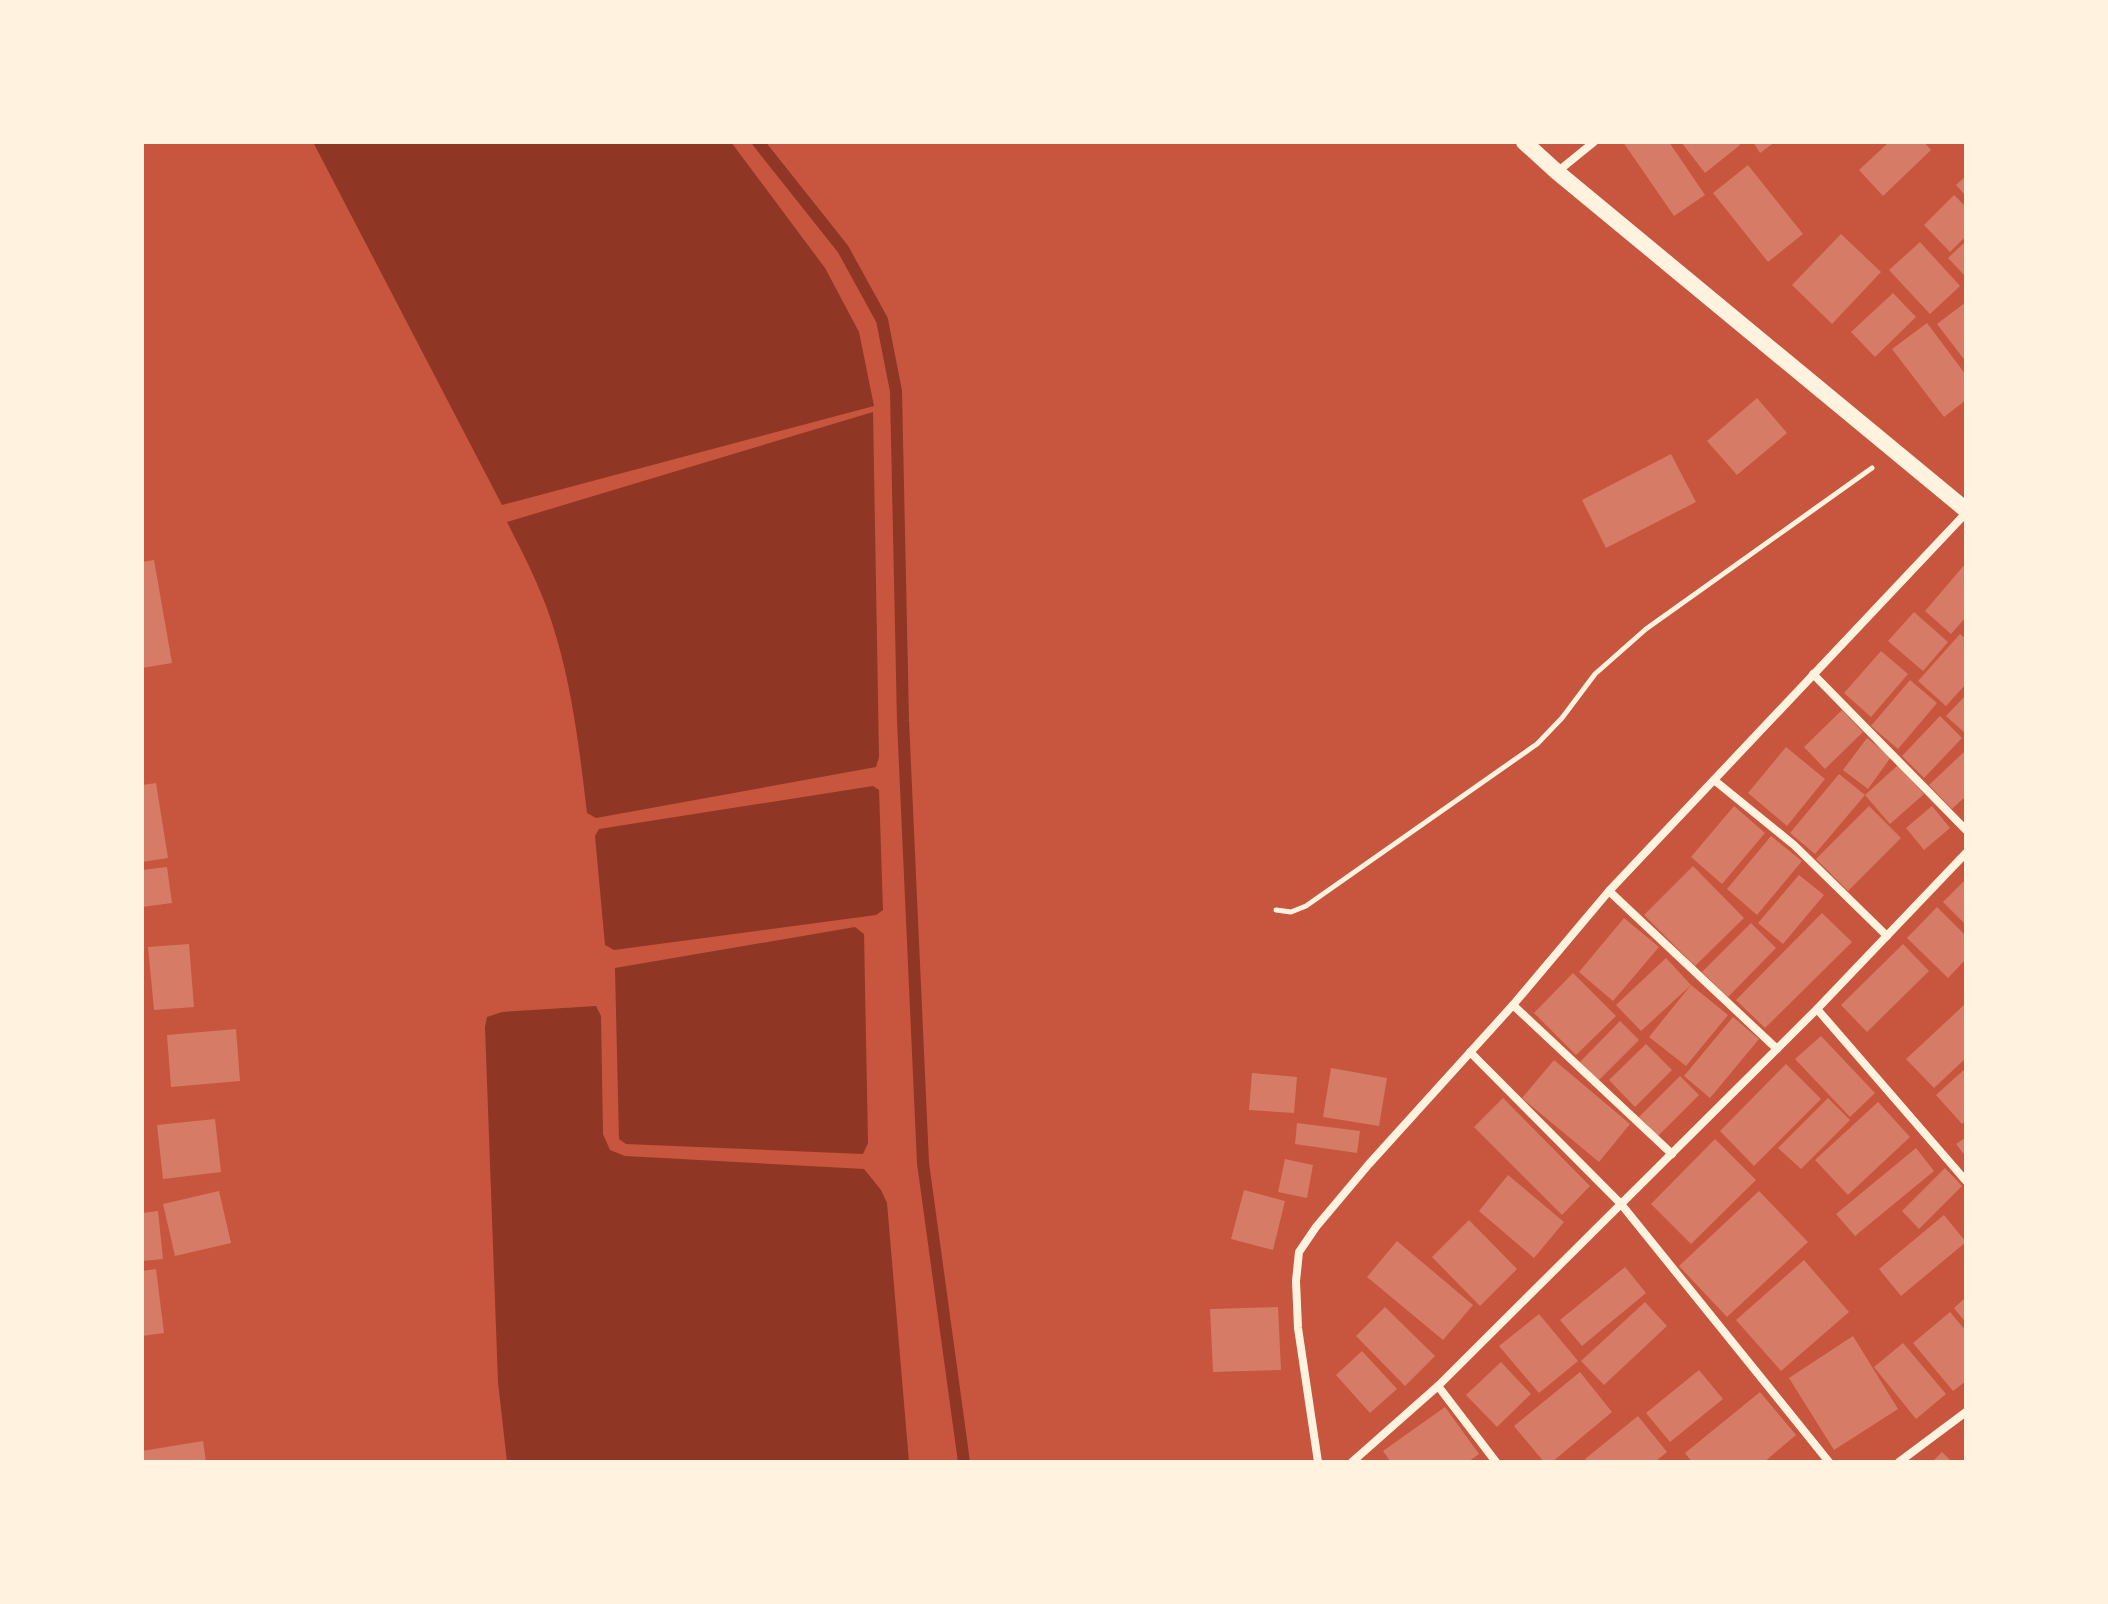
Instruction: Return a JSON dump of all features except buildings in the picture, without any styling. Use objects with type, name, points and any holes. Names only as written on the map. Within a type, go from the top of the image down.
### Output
[{"type":"main road","points":[[1524,142],[1966,511]]},
{"type":"street","points":[[1557,172],[1594,142]]},
{"type":"street","points":[[1318,1462],[1298,1328],[1296,1281],[1299,1252],[1316,1227],[1513,1005],[1609,891],[1966,511]]},
{"type":"street","points":[[1813,674],[1966,830]]},
{"type":"street","points":[[1714,780],[1794,845],[1887,936]]},
{"type":"street","points":[[1352,1462],[1438,1386],[1672,1154],[1817,1009],[1966,853]]},
{"type":"street","points":[[1609,891],[1777,1049]]},
{"type":"street","points":[[1513,1005],[1672,1154]]},
{"type":"street","points":[[1817,1009],[1966,1181]]},
{"type":"street","points":[[1470,1052],[1621,1204],[1829,1462]]},
{"type":"street","points":[[1438,1386],[1496,1462]]},
{"type":"street","points":[[1899,1462],[1966,1412]]},
{"type":"path","points":[[1276,910],[1291,912],[1306,906],[1537,744],[1562,718],[1595,674],[1646,629],[1895,452]]},
{"type":"shaded area","points":[[313,142],[731,142],[825,268],[859,332],[874,406],[502,505]]},
{"type":"shaded area","points":[[873,412],[879,757],[876,767],[596,818],[587,813],[567,679],[552,621],[507,522]]},
{"type":"shaded area","points":[[873,786],[879,790],[883,910],[876,915],[614,950],[605,945],[595,836],[599,829]]},
{"type":"shaded area","points":[[855,927],[864,934],[868,1143],[863,1154],[626,1144],[619,1139],[615,968]]},
{"type":"shaded area","points":[[596,1006],[601,1016],[603,1134],[610,1150],[625,1156],[864,1169],[881,1190],[887,1203],[909,1462],[507,1462],[498,1382],[485,1027],[487,1017],[502,1012]]},
{"type":"waterway","points":[[758,142],[843,249],[882,320],[896,391],[903,721],[923,1163],[964,1462]]}]
